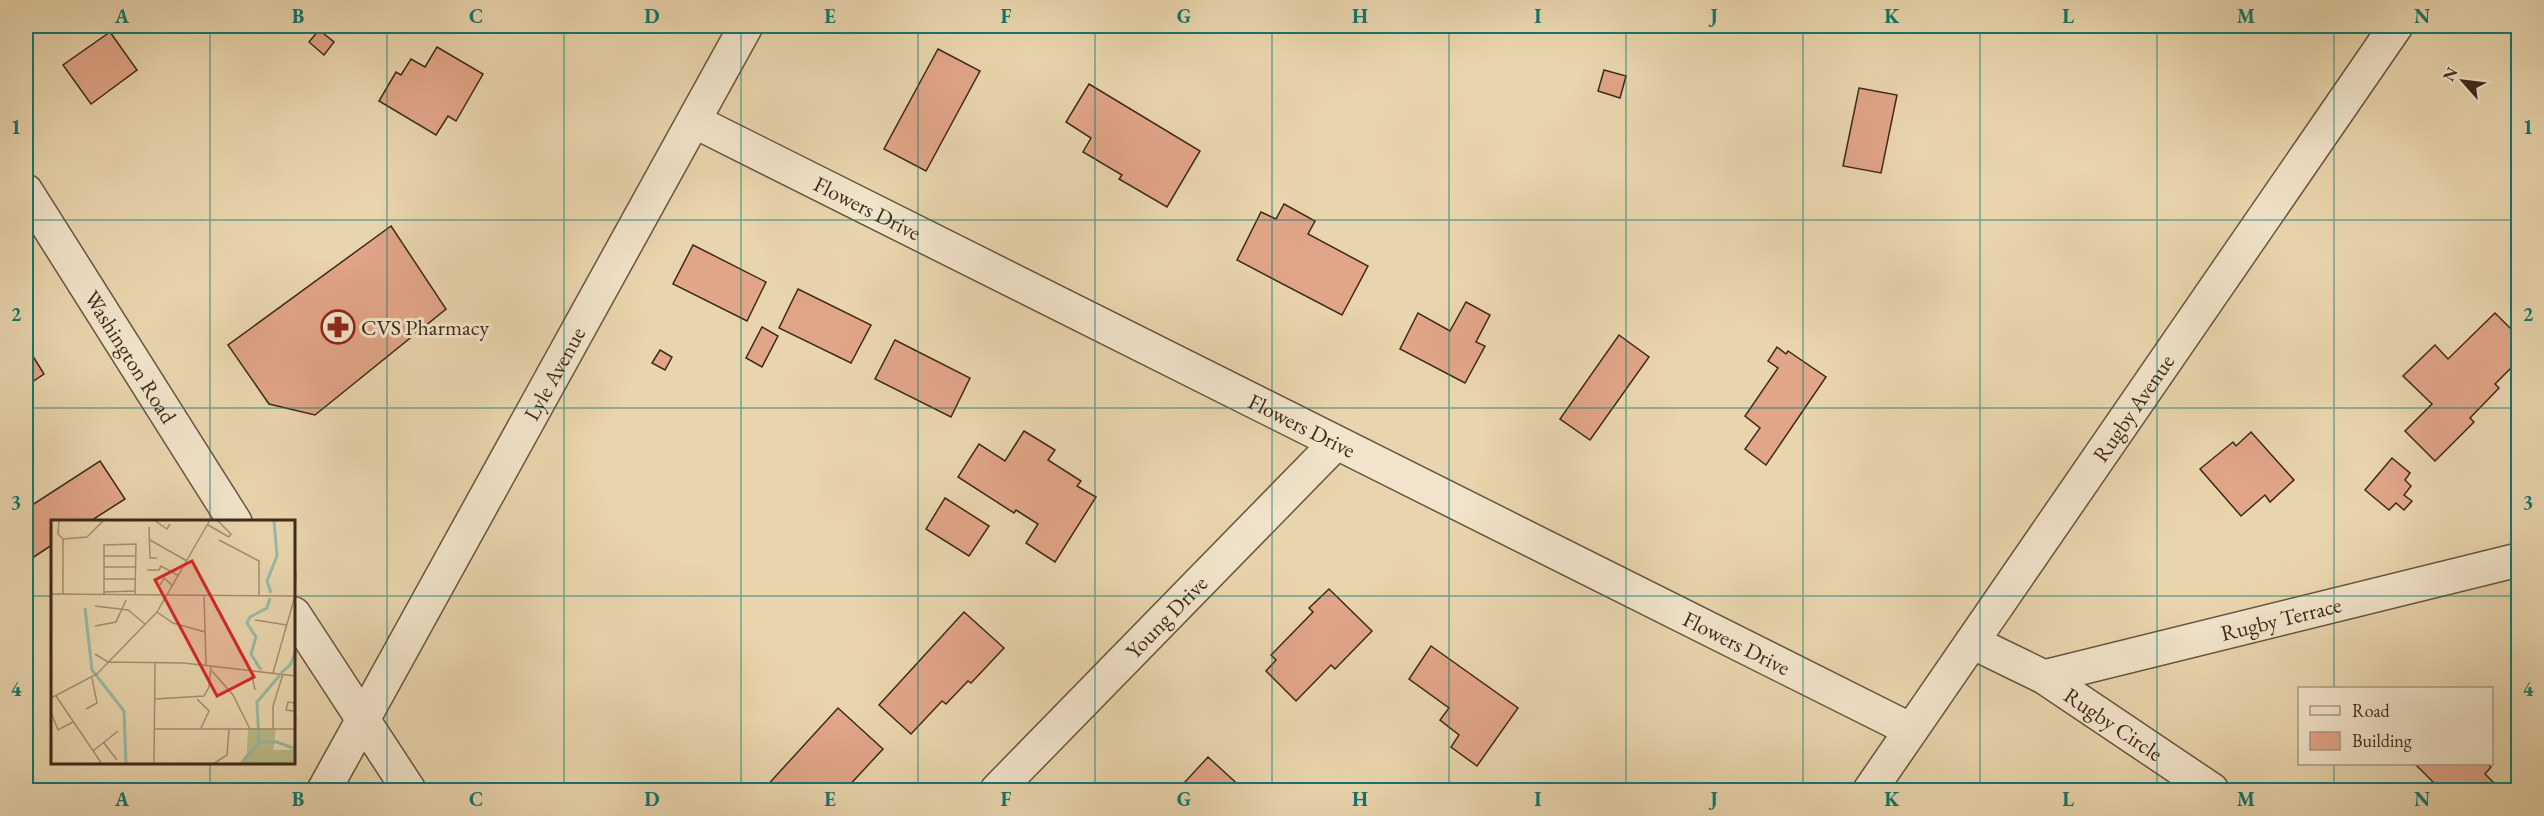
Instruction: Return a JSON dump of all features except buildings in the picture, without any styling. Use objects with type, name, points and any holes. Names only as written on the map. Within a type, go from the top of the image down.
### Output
[{"type":"street","name":"Lyle Avenue","points":[[324,790],[746,26]]},
{"type":"street","name":"Rugby Avenue","points":[[1870,790],[2396,26]]},
{"type":"street","name":"Flowers Drive","points":[[694,121],[1911,730]]},
{"type":"street","name":"Washington Road","points":[[26,191],[235,520]]},
{"type":"street","name":"Young Drive","points":[[997,790],[1336,443]]},
{"type":"street","name":"Rugby Terrace","points":[[2044,677],[2518,560]]},
{"type":"street","points":[[296,617],[409,790]]},
{"type":"street","name":"Rugby Circle","points":[[1972,642],[2044,677],[2212,790]]},
{"type":"place","name":"CVS Pharmacy","points":[[338,327]]}]
